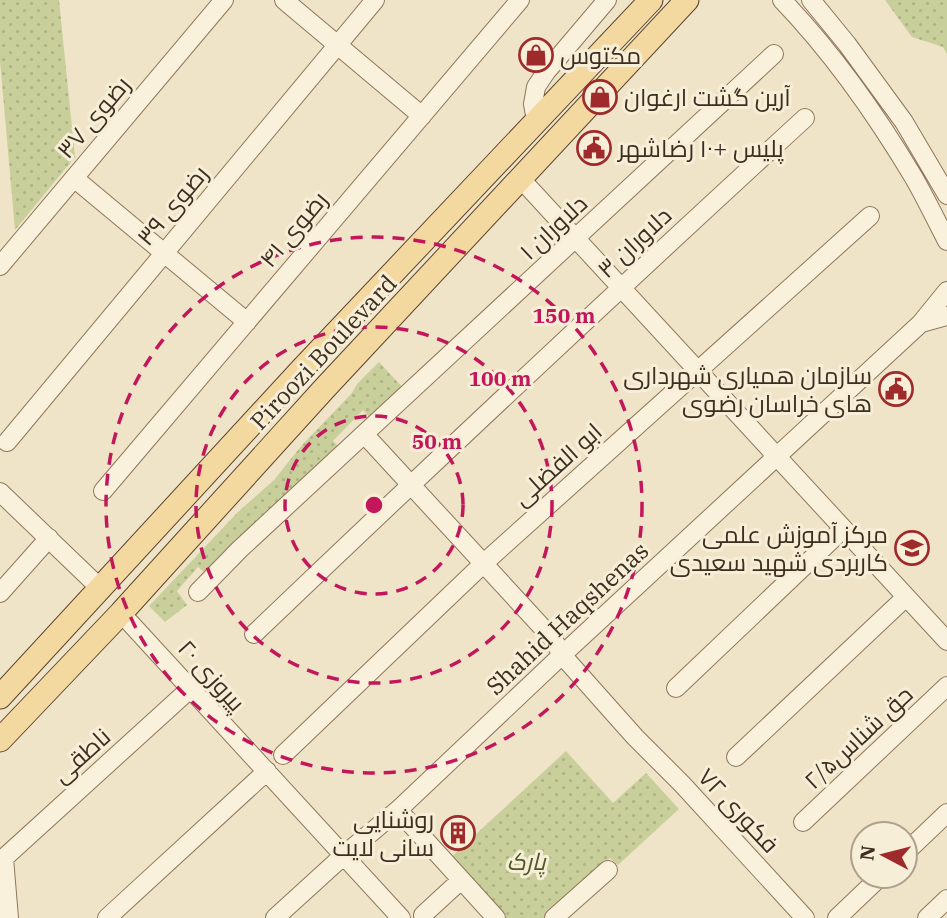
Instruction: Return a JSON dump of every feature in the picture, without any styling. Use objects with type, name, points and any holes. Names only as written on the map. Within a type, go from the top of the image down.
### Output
[{"type":"main road","name":"Piroozi Boulevard","points":[[0,697],[303,368],[651,0]]},
{"type":"main road","name":"Piroozi Boulevard","points":[[0,740],[121,613],[324,389],[687,0]]},
{"type":"main road","points":[[100,588],[121,613]]},
{"type":"street","name":"رضوی ۳۷","points":[[0,266],[224,0]]},
{"type":"street","points":[[284,0],[422,116]]},
{"type":"street","name":"رضوی ۳۹","points":[[7,442],[375,0]]},
{"type":"street","name":"رضوی ۴۱","points":[[103,491],[520,0]]},
{"type":"street","points":[[536,121],[533,104],[536,87],[607,0]]},
{"type":"street","points":[[782,0],[833,59],[887,135],[915,180],[947,241]]},
{"type":"street","points":[[811,0],[904,122],[947,195]]},
{"type":"street","name":"دلاوران ۱","points":[[198,592],[240,549],[774,54]]},
{"type":"street","name":"دلاوران ۳","points":[[254,635],[411,484],[805,118]]},
{"type":"street","points":[[74,178],[247,321]]},
{"type":"street","points":[[520,178],[947,641]]},
{"type":"street","name":"ابو الفضلی","points":[[283,755],[484,563],[870,216]]},
{"type":"street","name":"Shahid Haqshenas","points":[[275,918],[398,810],[921,323],[947,291]]},
{"type":"street","points":[[921,323],[947,316]]},
{"type":"street","name":"فکوری ۷۲","points":[[365,435],[553,639],[562,655],[635,737],[805,918]]},
{"type":"street","points":[[0,492],[100,588]]},
{"type":"street","points":[[676,688],[843,528]]},
{"type":"street","points":[[0,593],[49,538]]},
{"type":"street","points":[[736,757],[906,597]]},
{"type":"street","name":"پیروزی ۲۰","points":[[121,613],[401,918]]},
{"type":"street","name":"حق شناس۲/۵","points":[[803,822],[947,686]]},
{"type":"street","name":"ناطقی","points":[[9,918],[4,858],[191,688]]},
{"type":"street","points":[[107,918],[267,771]]},
{"type":"street","points":[[398,810],[496,918]]},
{"type":"street","points":[[919,840],[947,813]]},
{"type":"street","points":[[554,918],[608,870]]},
{"type":"street","points":[[423,915],[461,880]]},
{"type":"street","points":[[837,918],[866,890]]},
{"type":"street","points":[[927,918],[947,898]]},
{"type":"green space","points":[[0,0],[59,0],[75,157],[15,230],[0,61]]},
{"type":"green space","points":[[885,0],[947,0],[947,54],[943,47],[912,37]]},
{"type":"green space","points":[[379,362],[404,389],[371,419],[363,410],[333,441],[342,450],[235,541],[205,573],[198,567],[177,591],[187,605],[165,622],[149,606],[238,512],[274,480],[302,445]]},
{"type":"green space","name":"پارک","points":[[566,751],[613,803],[646,773],[679,809],[618,865],[610,858],[545,918],[503,918],[449,859]]},
{"type":"place","name":"مکتوس","points":[[536,55]]},
{"type":"place","name":"آرین گشت ارغوان","points":[[600,97]]},
{"type":"place","name":"پلیس +۱۰ رضاشهر","points":[[594,148]]},
{"type":"place","name":"سازمان همیاری شهرداری های خراسان رضوی","points":[[896,389]]},
{"type":"place","name":"مرکز آموزش علمی کاربردی شهید سعیدی","points":[[912,548]]},
{"type":"place","name":"روشنایی سانی لایت","points":[[458,833]]}]
